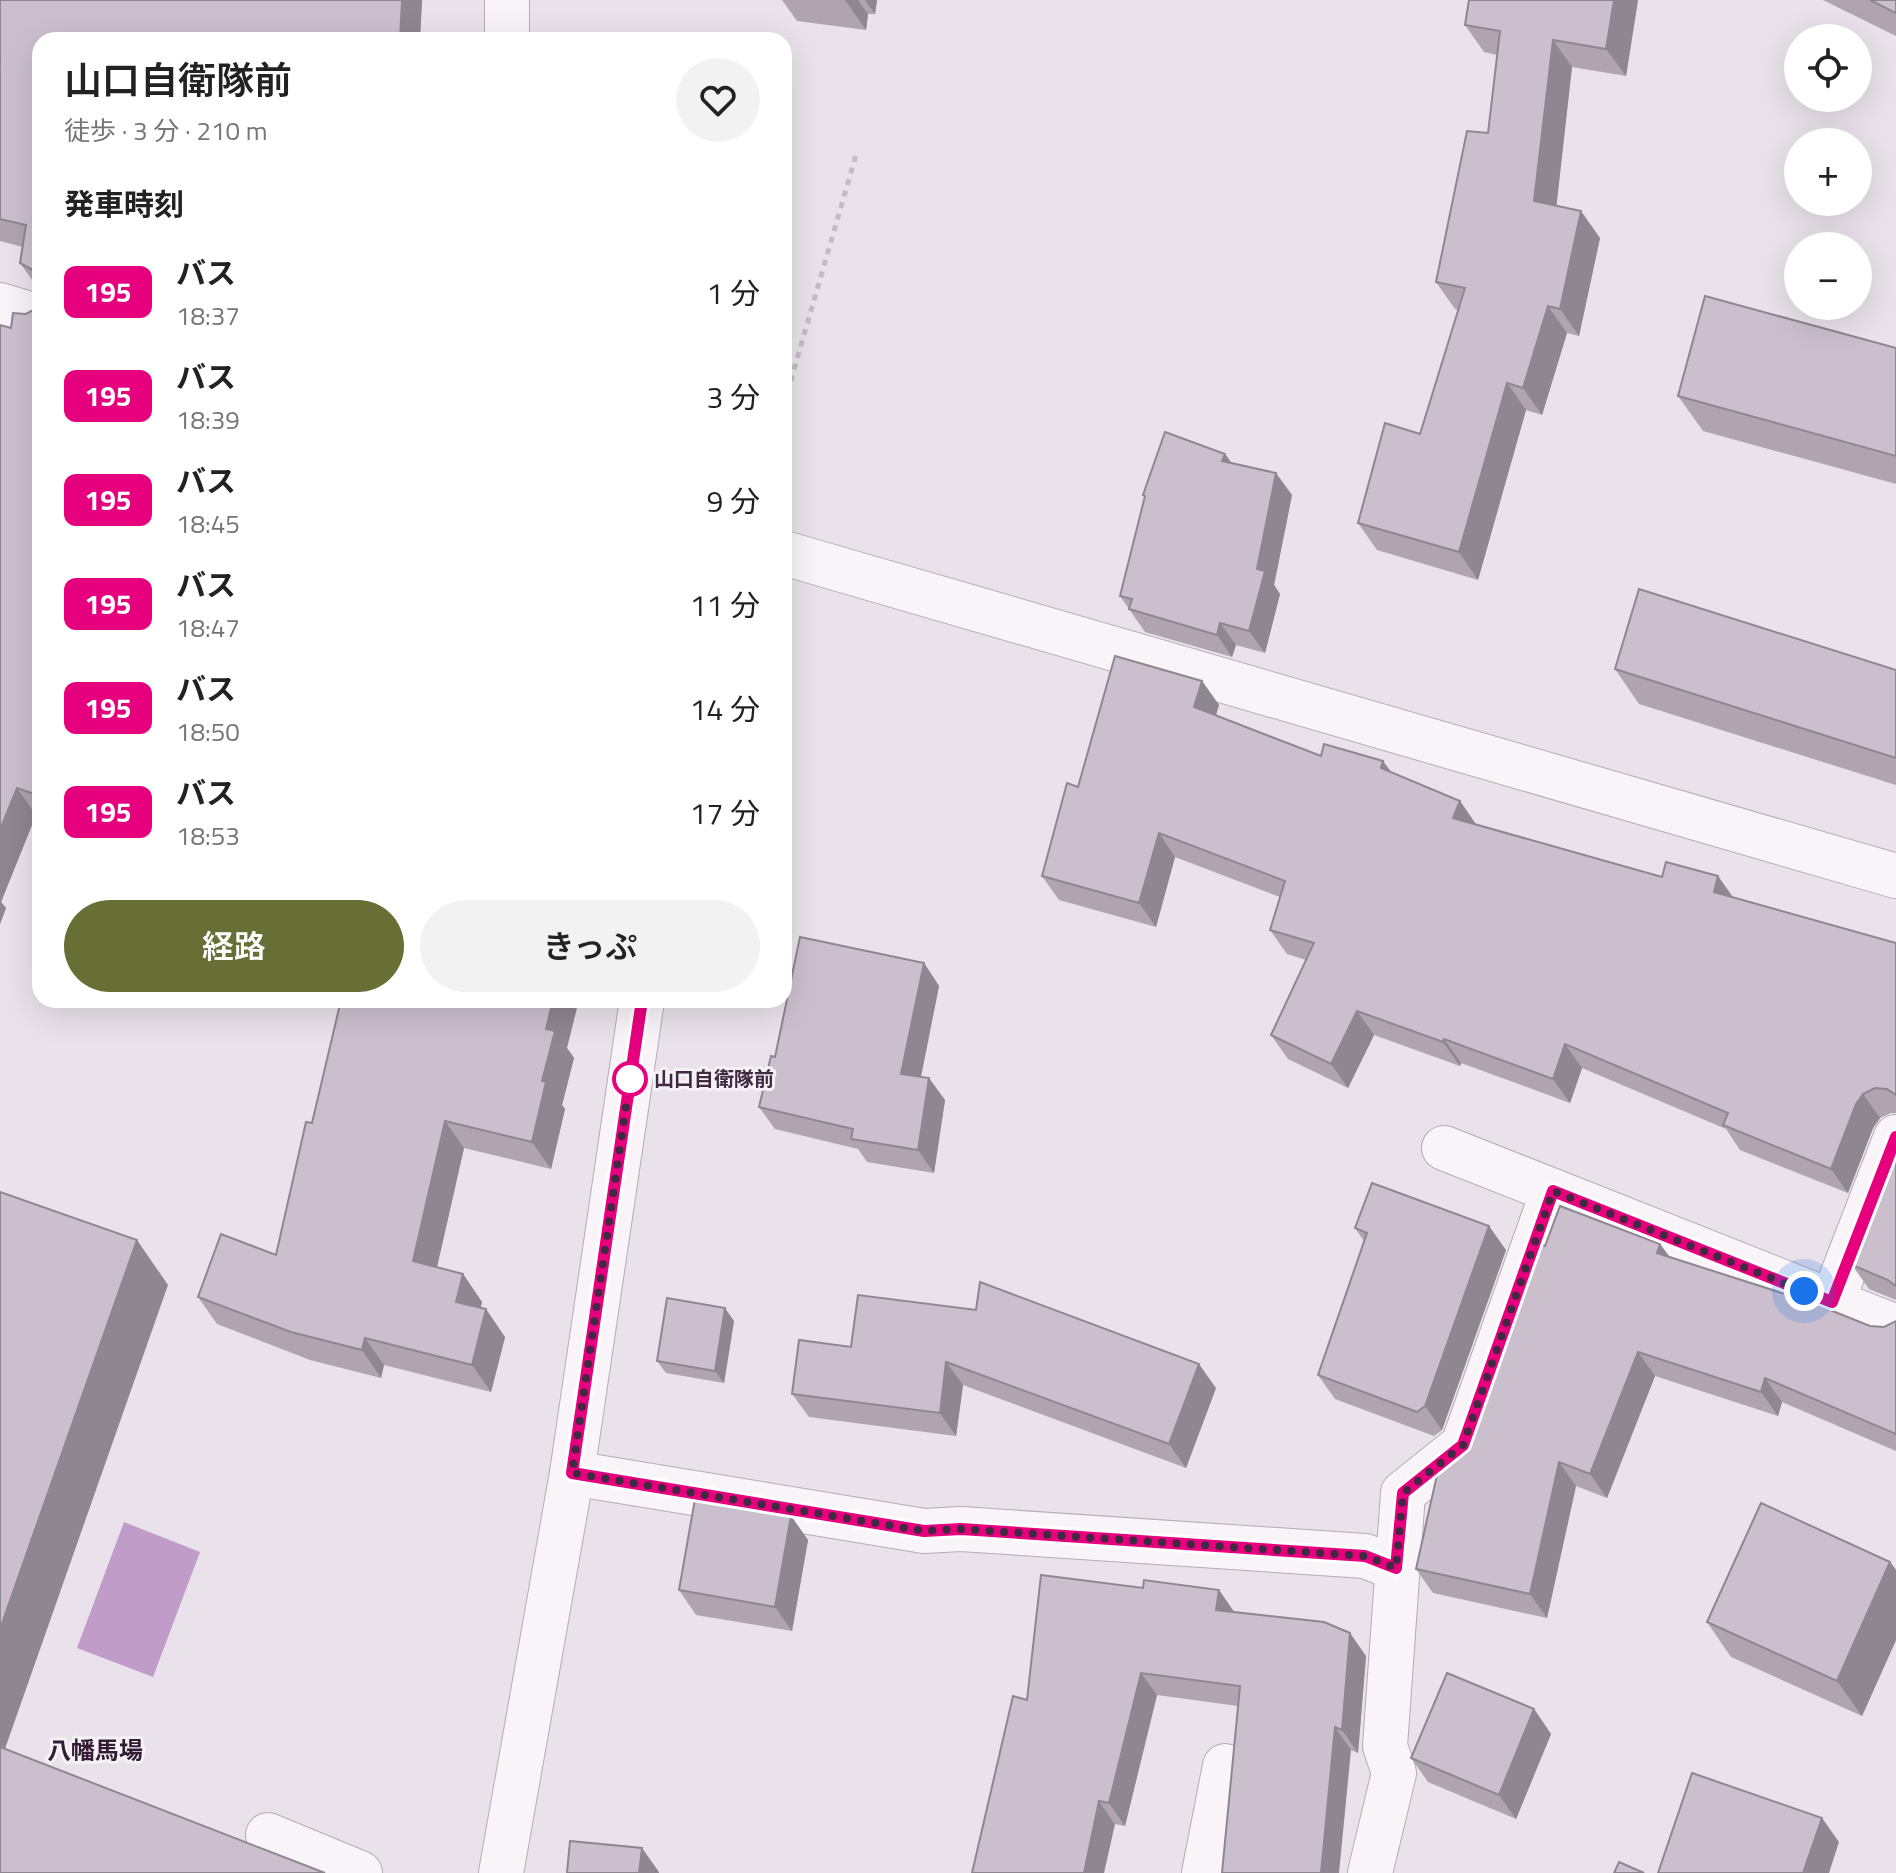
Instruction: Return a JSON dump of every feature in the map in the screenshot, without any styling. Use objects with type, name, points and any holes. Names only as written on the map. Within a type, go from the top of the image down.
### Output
[{"type":"street","points":[[507,0],[507,32]]},
{"type":"street","points":[[0,305],[32,315]]},
{"type":"street","points":[[792,555],[1896,876]]},
{"type":"street","points":[[501,1873],[572,1473],[641,1008]]},
{"type":"street","points":[[1832,1302],[1896,1137]]},
{"type":"street","points":[[1444,1148],[1896,1327]]},
{"type":"street","points":[[1370,1873],[1394,1773],[1385,1746],[1403,1493],[1463,1445],[1553,1191]]},
{"type":"street","points":[[572,1473],[924,1531],[961,1529],[1365,1556],[1396,1568]]},
{"type":"street","points":[[1204,1873],[1225,1766]]},
{"type":"street","points":[[268,1835],[360,1873]]},
{"type":"path","points":[[792,376],[856,155]]},
{"type":"shaded area","points":[[124,1522],[200,1552],[153,1677],[77,1648]]},
{"type":"building","points":[[0,0],[402,0],[400,32],[32,32],[32,270],[20,263],[26,225],[0,219]]},
{"type":"building","points":[[1469,0],[1614,0],[1606,49],[1553,40],[1534,201],[1581,211],[1560,309],[1548,306],[1523,388],[1507,383],[1459,552],[1358,523],[1385,423],[1420,434],[1465,288],[1436,282],[1467,131],[1488,133],[1500,31],[1465,25]]},
{"type":"building","points":[[1870,0],[1896,0],[1896,13]]},
{"type":"building","points":[[1705,296],[1784,320],[1896,348],[1896,456],[1678,396]]},
{"type":"building","points":[[32,311],[32,793],[17,788],[0,830],[0,325],[11,328],[13,313],[26,314]]},
{"type":"building","points":[[1165,432],[1225,454],[1222,461],[1276,473],[1257,569],[1265,571],[1249,631],[1220,623],[1217,635],[1129,609],[1132,599],[1120,596],[1143,495]]},
{"type":"building","points":[[1639,589],[1896,670],[1896,758],[1615,669]]},
{"type":"building","points":[[1115,656],[1202,681],[1194,707],[1321,756],[1324,744],[1383,761],[1381,768],[1460,801],[1453,818],[1662,877],[1666,862],[1718,876],[1714,892],[1896,943],[1896,1095],[1887,1089],[1875,1088],[1863,1094],[1856,1104],[1831,1169],[1723,1125],[1728,1113],[1565,1044],[1553,1079],[1357,1011],[1331,1064],[1271,1035],[1314,943],[1270,930],[1285,881],[1159,833],[1139,903],[1042,876],[1067,783],[1078,787]]},
{"type":"building","points":[[800,937],[924,963],[901,1074],[929,1078],[918,1150],[851,1139],[853,1129],[759,1107],[771,1056],[775,1057],[785,1008],[792,1008],[792,975]]},
{"type":"building","points":[[339,1008],[551,1008],[546,1029],[555,1031],[542,1081],[546,1082],[532,1142],[445,1121],[413,1261],[463,1274],[456,1302],[486,1309],[472,1365],[365,1338],[362,1350],[291,1332],[198,1297],[221,1234],[276,1255],[306,1122],[312,1123]]},
{"type":"building","points":[[1896,1138],[1896,1286],[1852,1265],[1883,1189],[1877,1187]]},
{"type":"building","points":[[1372,1183],[1489,1226],[1425,1406],[1417,1412],[1318,1375],[1367,1233],[1355,1228]]},
{"type":"building","points":[[0,1192],[137,1240],[0,1629]]},
{"type":"building","points":[[1560,1206],[1660,1244],[1657,1253],[1810,1302],[1870,1326],[1884,1327],[1896,1321],[1896,1434],[1765,1378],[1761,1392],[1638,1352],[1590,1474],[1559,1462],[1530,1594],[1416,1569],[1441,1457],[1470,1429],[1536,1243],[1545,1246]]},
{"type":"building","points":[[980,1282],[1199,1364],[1169,1444],[946,1362],[940,1413],[792,1394],[799,1340],[851,1347],[858,1295],[976,1310]]},
{"type":"building","points":[[667,1298],[725,1308],[715,1371],[657,1361]]},
{"type":"building","points":[[695,1499],[791,1516],[775,1607],[679,1590]]},
{"type":"building","points":[[1761,1503],[1890,1562],[1837,1681],[1707,1622]]},
{"type":"building","points":[[1041,1575],[1143,1588],[1144,1580],[1219,1590],[1216,1610],[1324,1622],[1350,1633],[1342,1730],[1335,1727],[1321,1873],[1222,1873],[1240,1686],[1141,1673],[1109,1803],[1099,1801],[1084,1873],[972,1873],[1013,1696],[1027,1700]]},
{"type":"building","points":[[1447,1673],[1534,1709],[1499,1795],[1411,1758]]},
{"type":"building","points":[[0,1747],[325,1873],[0,1873]]},
{"type":"building","points":[[1692,1773],[1822,1818],[1803,1873],[1658,1873]]},
{"type":"building","points":[[570,1841],[642,1848],[639,1873],[567,1873]]},
{"type":"building","points":[[1619,1862],[1644,1873],[1614,1873]]},
{"type":"bus line","name":"195","points":[[641,1008],[572,1473],[924,1531],[961,1529],[1365,1556],[1396,1568],[1403,1493],[1463,1445],[1553,1191],[1832,1302],[1896,1137]]},
{"type":"place","name":"山口自衛隊前","points":[[630,1079]]},
{"type":"district","name":"八幡馬場","points":[[95,1751]]},
{"type":"route","points":[[630,1079],[572,1473],[924,1531],[961,1529],[1365,1556],[1396,1568],[1403,1493],[1463,1445],[1553,1191],[1804,1291]]}]
